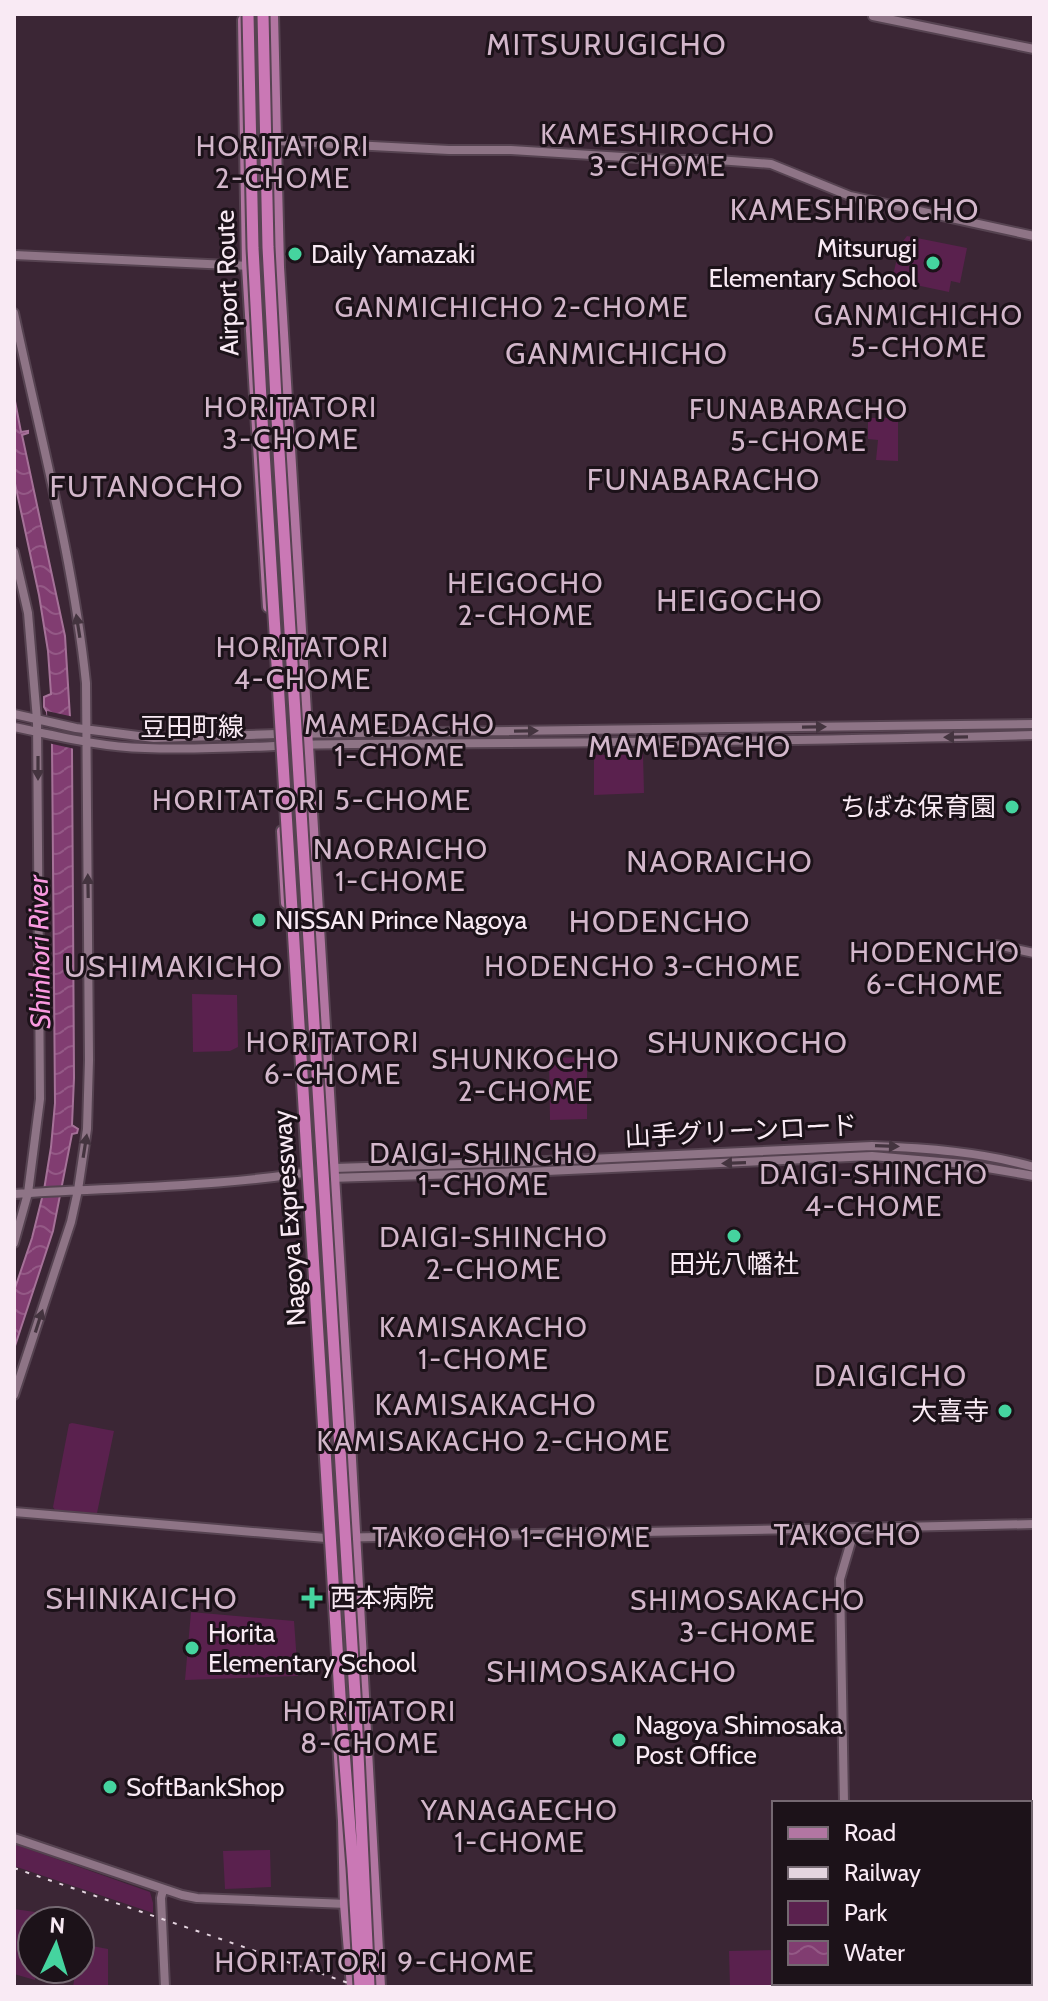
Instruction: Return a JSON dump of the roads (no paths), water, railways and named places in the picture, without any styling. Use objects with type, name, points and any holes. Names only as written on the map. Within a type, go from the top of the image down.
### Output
[{"type":"highway","name":"Nagoya Expressway","points":[[245,14],[253,248],[270,552],[360,1987]]},
{"type":"highway","name":"Nagoya Expressway","points":[[260,14],[277,418],[356,1711],[369,1987]]},
{"type":"highway","points":[[270,552],[277,578],[302,934],[305,1002],[302,1137]]},
{"type":"highway","points":[[332,1305],[327,1324],[328,1365],[352,1736],[367,1753]]},
{"type":"main road","name":"Airport Route","points":[[245,14],[247,266],[352,1987]]},
{"type":"main road","name":"Airport Route","points":[[273,14],[279,267],[380,1987]]},
{"type":"street","points":[[873,16],[1034,49]]},
{"type":"street","points":[[276,141],[449,150],[525,150],[771,164],[850,196],[1034,236]]},
{"type":"street","points":[[14,255],[279,267]]},
{"type":"street","points":[[14,313],[68,563],[83,651],[87,730],[89,1060],[87,1129],[74,1190],[71,1222],[14,1395]]},
{"type":"street","points":[[14,552],[28,613],[42,721],[40,1099],[32,1192],[14,1243]]},
{"type":"street","points":[[14,714],[42,721]]},
{"type":"street","name":"豆田町線","points":[[42,721],[154,738],[308,733],[1034,724]]},
{"type":"street","points":[[14,727],[42,732]]},
{"type":"street","name":"豆田町線","points":[[42,732],[87,742],[144,748],[817,741],[1034,735]]},
{"type":"street","points":[[997,945],[1034,953]]},
{"type":"street","name":"山手グリーンロード","points":[[334,1173],[872,1146],[919,1147],[1034,1167]]},
{"type":"street","name":"山手グリーンロード","points":[[14,1194],[304,1173],[525,1172],[872,1156],[964,1164],[1034,1176]]},
{"type":"street","points":[[14,1512],[326,1538],[1034,1524]]},
{"type":"street","points":[[844,1801],[840,1579],[855,1528]]},
{"type":"street","points":[[14,1838],[163,1890],[197,1898],[345,1904],[376,1909]]},
{"type":"street","points":[[163,1890],[165,1987]]},
{"type":"water","points":[[14,396],[21,432],[28,431],[22,435],[65,636],[72,750],[72,1125],[78,1129],[77,1133],[72,1134],[53,1231],[14,1349],[14,1291],[44,1190],[55,1103],[52,744],[44,707],[44,697],[51,694],[39,595],[14,479]]},
{"type":"railway","points":[[14,1868],[360,1987]]},
{"type":"place","name":"Daily Yamazaki","points":[[295,254]]},
{"type":"place","name":"Mitsurugi Elementary School","points":[[933,263]]},
{"type":"place","name":"ちばな保育園","points":[[1012,807]]},
{"type":"place","name":"NISSAN Prince Nagoya","points":[[259,920]]},
{"type":"place","name":"田光八幡社","points":[[734,1236]]},
{"type":"place","name":"大喜寺","points":[[1005,1411]]},
{"type":"place","name":"西本病院","points":[[312,1598]]},
{"type":"place","name":"Horita Elementary School","points":[[192,1648]]},
{"type":"place","name":"Nagoya Shimosaka Post Office","points":[[619,1740]]},
{"type":"place","name":"SoftBankShop","points":[[110,1787]]},
{"type":"district","name":"MITSURUGICHO","points":[[607,44]]},
{"type":"district","name":"KAMESHIROCHO 3-CHOME","points":[[658,150]]},
{"type":"district","name":"HORITATORI 2-CHOME","points":[[283,162]]},
{"type":"district","name":"KAMESHIROCHO","points":[[855,209]]},
{"type":"district","name":"GANMICHICHO 2-CHOME","points":[[512,307]]},
{"type":"district","name":"GANMICHICHO 5-CHOME","points":[[919,331]]},
{"type":"district","name":"GANMICHICHO","points":[[617,353]]},
{"type":"district","name":"HORITATORI 3-CHOME","points":[[291,423]]},
{"type":"district","name":"FUNABARACHO 5-CHOME","points":[[799,425]]},
{"type":"district","name":"FUNABARACHO","points":[[704,479]]},
{"type":"district","name":"FUTANOCHO","points":[[147,486]]},
{"type":"district","name":"HEIGOCHO 2-CHOME","points":[[526,599]]},
{"type":"district","name":"HEIGOCHO","points":[[740,600]]},
{"type":"district","name":"HORITATORI 4-CHOME","points":[[303,663]]},
{"type":"district","name":"MAMEDACHO 1-CHOME","points":[[400,740]]},
{"type":"district","name":"MAMEDACHO","points":[[690,746]]},
{"type":"district","name":"HORITATORI 5-CHOME","points":[[312,800]]},
{"type":"district","name":"NAORAICHO","points":[[720,861]]},
{"type":"district","name":"NAORAICHO 1-CHOME","points":[[401,865]]},
{"type":"district","name":"HODENCHO","points":[[660,921]]},
{"type":"district","name":"USHIMAKICHO","points":[[174,966]]},
{"type":"district","name":"HODENCHO 3-CHOME","points":[[643,966]]},
{"type":"district","name":"HODENCHO 6-CHOME","points":[[935,968]]},
{"type":"district","name":"SHUNKOCHO","points":[[748,1042]]},
{"type":"district","name":"HORITATORI 6-CHOME","points":[[333,1058]]},
{"type":"district","name":"SHUNKOCHO 2-CHOME","points":[[526,1075]]},
{"type":"district","name":"DAIGI-SHINCHO 1-CHOME","points":[[484,1169]]},
{"type":"district","name":"DAIGI-SHINCHO 4-CHOME","points":[[874,1190]]},
{"type":"district","name":"DAIGI-SHINCHO 2-CHOME","points":[[494,1253]]},
{"type":"district","name":"KAMISAKACHO 1-CHOME","points":[[484,1343]]},
{"type":"district","name":"DAIGICHO","points":[[891,1375]]},
{"type":"district","name":"KAMISAKACHO","points":[[486,1404]]},
{"type":"district","name":"KAMISAKACHO 2-CHOME","points":[[494,1441]]},
{"type":"district","name":"TAKOCHO","points":[[848,1534]]},
{"type":"district","name":"TAKOCHO 1-CHOME","points":[[512,1537]]},
{"type":"district","name":"SHINKAICHO","points":[[142,1598]]},
{"type":"district","name":"SHIMOSAKACHO 3-CHOME","points":[[748,1616]]},
{"type":"district","name":"SHIMOSAKACHO","points":[[612,1671]]},
{"type":"district","name":"HORITATORI 8-CHOME","points":[[370,1727]]},
{"type":"district","name":"YANAGAECHO 1-CHOME","points":[[520,1826]]},
{"type":"district","name":"HORITATORI 9-CHOME","points":[[375,1962]]},
{"type":"water label","name":"Shinhori River","points":[[39,952]]}]
